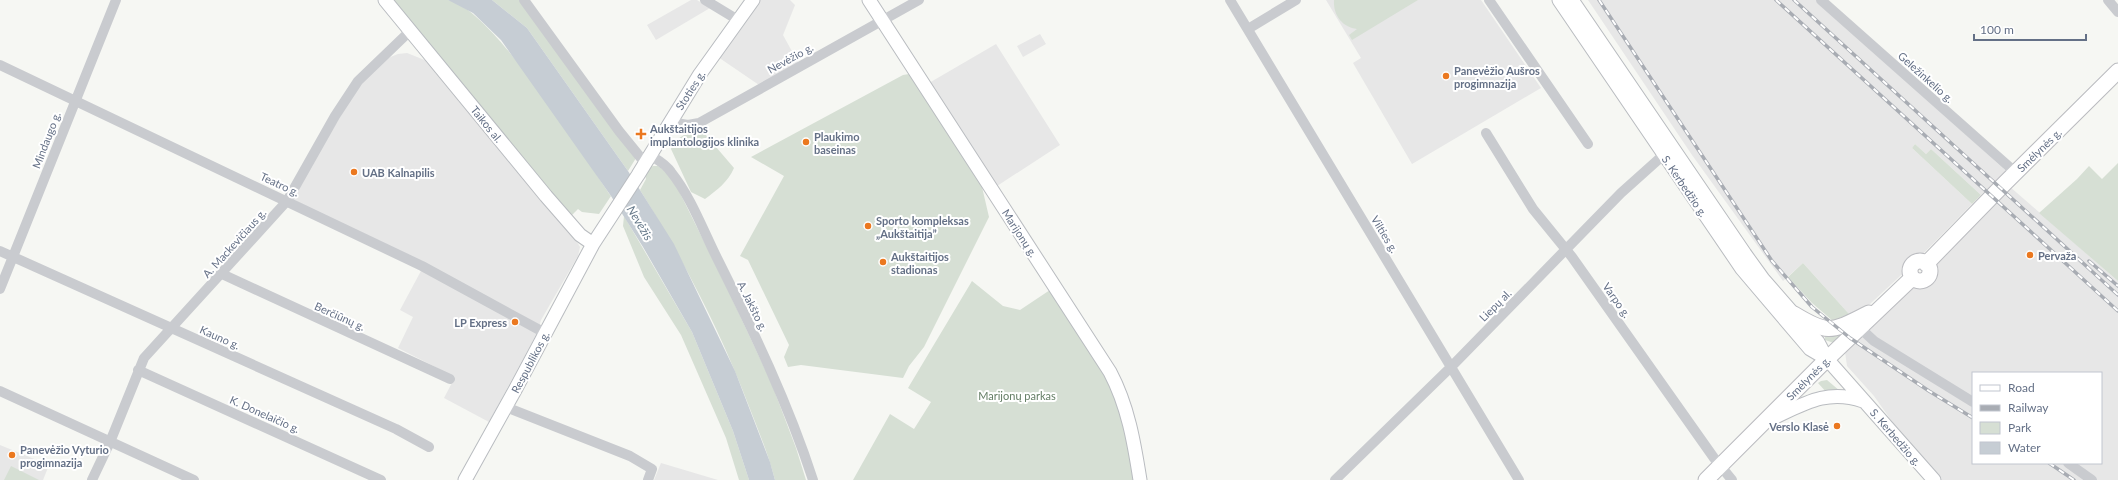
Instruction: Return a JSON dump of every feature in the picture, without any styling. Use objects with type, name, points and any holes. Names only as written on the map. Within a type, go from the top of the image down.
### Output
[{"type":"highway","name":"Smėlynės g.","points":[[1706,480],[1880,307],[1912,278],[1920,282],[1928,278],[1930,269],[1926,264],[2118,71]]},
{"type":"highway","points":[[1794,314],[1813,325],[1828,330],[1846,325],[1880,307]]},
{"type":"main road","name":"Taikos al.","points":[[385,0],[546,196],[580,235],[593,244]]},
{"type":"main road","name":"Stoties g.","points":[[593,244],[638,175],[670,122],[752,0]]},
{"type":"main road","name":"Marijonų g.","points":[[869,0],[1110,372],[1124,401],[1133,436],[1140,480]]},
{"type":"main road","name":"S. Kerbedžio g.","points":[[1558,0],[1763,279],[1818,342],[1827,359],[1934,480]]},
{"type":"main road","name":"S. Kerbedžio g.","points":[[1572,0],[1738,263],[1762,295],[1810,349],[1827,359]]},
{"type":"main road","name":"Respublikos g.","points":[[465,480],[506,407],[593,244]]},
{"type":"main road","points":[[1765,421],[1806,403],[1829,396],[1844,395],[1865,402]]},
{"type":"street","name":"Mindaugo g.","points":[[0,289],[116,0]]},
{"type":"street","name":"A. Jakšto g.","points":[[524,0],[619,131],[648,159],[660,161],[672,172],[690,204],[768,365],[803,448],[813,480]]},
{"type":"street","points":[[705,0],[738,20]]},
{"type":"street","name":"Nevėžio g.","points":[[670,122],[688,125],[699,123],[919,0]]},
{"type":"street","name":"Vilties g.","points":[[1230,0],[1519,480]]},
{"type":"street","points":[[1248,29],[1296,0]]},
{"type":"street","points":[[1489,0],[1588,144]]},
{"type":"street","name":"Geležinkelio g.","points":[[1821,0],[2016,172]]},
{"type":"street","points":[[2108,0],[2118,12]]},
{"type":"street","name":"A. Mackevičiaus g.","points":[[92,480],[110,442],[138,370],[149,351],[222,274],[287,201],[335,116],[358,81],[410,31]]},
{"type":"street","name":"Teatro g.","points":[[0,65],[287,201],[450,281],[545,333]]},
{"type":"street","name":"Varpo g.","points":[[1486,132],[1533,209],[1567,250],[1720,466],[1732,480]]},
{"type":"street","name":"Liepų al.","points":[[1335,480],[1451,367],[1622,193],[1668,151]]},
{"type":"street","name":"Kauno g.","points":[[0,251],[396,429],[429,447]]},
{"type":"street","name":"Berčiūnų g.","points":[[222,274],[309,316],[450,379]]},
{"type":"street","points":[[1860,328],[1874,341],[1972,401]]},
{"type":"street","name":"K. Donelaičio g.","points":[[138,370],[381,480]]},
{"type":"street","points":[[0,391],[194,480]]},
{"type":"street","points":[[506,407],[630,456],[652,469],[648,480]]},
{"type":"street","points":[[2069,464],[2092,480]]},
{"type":"shaded area","points":[[691,0],[697,0],[710,8],[656,40],[647,25]]},
{"type":"shaded area","points":[[757,0],[790,0],[795,5],[783,35],[800,66],[762,87],[718,57]]},
{"type":"shaded area","name":"Panevėžio Aušros progimnazija","points":[[1326,0],[1481,0],[1541,88],[1412,164],[1353,63],[1361,58]]},
{"type":"shaded area","points":[[1588,0],[1817,0],[2006,171],[1981,195],[1931,149],[1926,154],[1915,144],[1912,148],[1972,204],[1912,265],[1870,304],[1849,314],[1803,263],[1783,281],[1692,155]]},
{"type":"shaded area","points":[[1040,34],[1046,44],[1023,57],[1017,46]]},
{"type":"shaded area","points":[[996,44],[1060,145],[997,186],[929,83]]},
{"type":"shaded area","points":[[407,53],[427,61],[570,231],[580,247],[578,256],[541,320],[538,331],[489,422],[444,398],[455,377],[398,348],[413,317],[400,310],[422,269],[293,199],[299,186],[362,80],[388,58],[398,54]]},
{"type":"shaded area","points":[[2009,186],[2118,281],[2118,480],[1941,480],[1905,440],[1874,396],[1847,366],[1845,352],[1911,288],[1919,285],[1926,286],[1933,280],[1935,263]]},
{"type":"shaded area","name":"Panevėžio Vyturio progimnazija","points":[[0,445],[49,465],[43,480],[0,480]]},
{"type":"shaded area","points":[[661,463],[718,480],[654,480]]},
{"type":"green space","points":[[393,0],[448,0],[466,9],[488,28],[512,55],[536,86],[611,196],[599,214],[582,212],[578,209],[571,216]]},
{"type":"green space","points":[[492,0],[524,0],[636,158],[628,171],[527,28]]},
{"type":"green space","points":[[1334,0],[1418,0],[1352,40],[1349,35],[1357,29],[1343,23],[1335,11]]},
{"type":"green space","name":"Sporto kompleksas „Aukštaitija”","points":[[909,74],[982,187],[989,217],[924,347],[909,366],[903,378],[801,365],[788,367],[784,357],[789,345],[748,260],[740,256],[784,176],[751,157],[903,75]]},
{"type":"green space","points":[[698,126],[734,168],[725,182],[705,199],[691,192],[671,149],[673,142]]},
{"type":"green space","points":[[1915,144],[1926,154],[1931,149],[1981,195],[1972,204],[1912,148]]},
{"type":"green space","points":[[2118,163],[2118,281],[2039,213],[2077,179],[2089,166],[2102,179]]},
{"type":"green space","points":[[658,166],[666,172],[678,189],[727,288],[771,382],[796,448],[806,480],[775,480],[757,426],[739,380],[714,324],[686,269],[640,190],[646,179],[645,174],[649,168]]},
{"type":"green space","points":[[624,216],[692,332],[733,431],[749,480],[739,480],[726,438],[681,335],[644,277],[623,226]]},
{"type":"green space","points":[[1803,263],[1849,314],[1833,321],[1812,303],[1788,277]]},
{"type":"green space","name":"Marijonų parkas","points":[[972,281],[1003,306],[1020,310],[1050,290],[1089,347],[1120,404],[1135,480],[853,480],[890,414],[914,429],[931,402],[908,388]]},
{"type":"green space","points":[[1838,331],[1844,335],[1834,343],[1825,340],[1825,333]]},
{"type":"green space","points":[[1827,380],[1840,391],[1827,393],[1818,383]]},
{"type":"green space","points":[[11,466],[39,480],[4,480]]},
{"type":"water","name":"Nevėžis","points":[[448,0],[492,0],[527,28],[628,171],[674,244],[735,371],[770,462],[775,480],[749,480],[733,431],[692,332],[643,247],[611,196],[501,40],[473,13]]},
{"type":"railway","points":[[1599,0],[1772,261],[1812,307],[1850,338],[1929,391],[1972,417]]},
{"type":"railway","points":[[1776,0],[2118,311]]},
{"type":"railway","points":[[1794,0],[2118,295]]},
{"type":"railway","points":[[2089,261],[2118,286]]},
{"type":"railway","points":[[2050,464],[2074,480]]},
{"type":"place","name":"Panevėžio Aušros progimnazija","points":[[1446,76]]},
{"type":"place","name":"Aukštaitijos implantologijos klinika","points":[[641,134]]},
{"type":"place","name":"Plaukimo baseinas","points":[[806,142]]},
{"type":"place","name":"UAB Kalnapilis","points":[[354,172]]},
{"type":"place","name":"Sporto kompleksas „Aukštaitija”","points":[[868,226]]},
{"type":"place","name":"Pervaža","points":[[2030,255]]},
{"type":"place","name":"Aukštaitijos stadionas","points":[[883,262]]},
{"type":"place","name":"LP Express","points":[[515,322]]},
{"type":"place","name":"Verslo Klasė","points":[[1837,426]]},
{"type":"place","name":"Panevėžio Vyturio progimnazija","points":[[12,455]]}]
